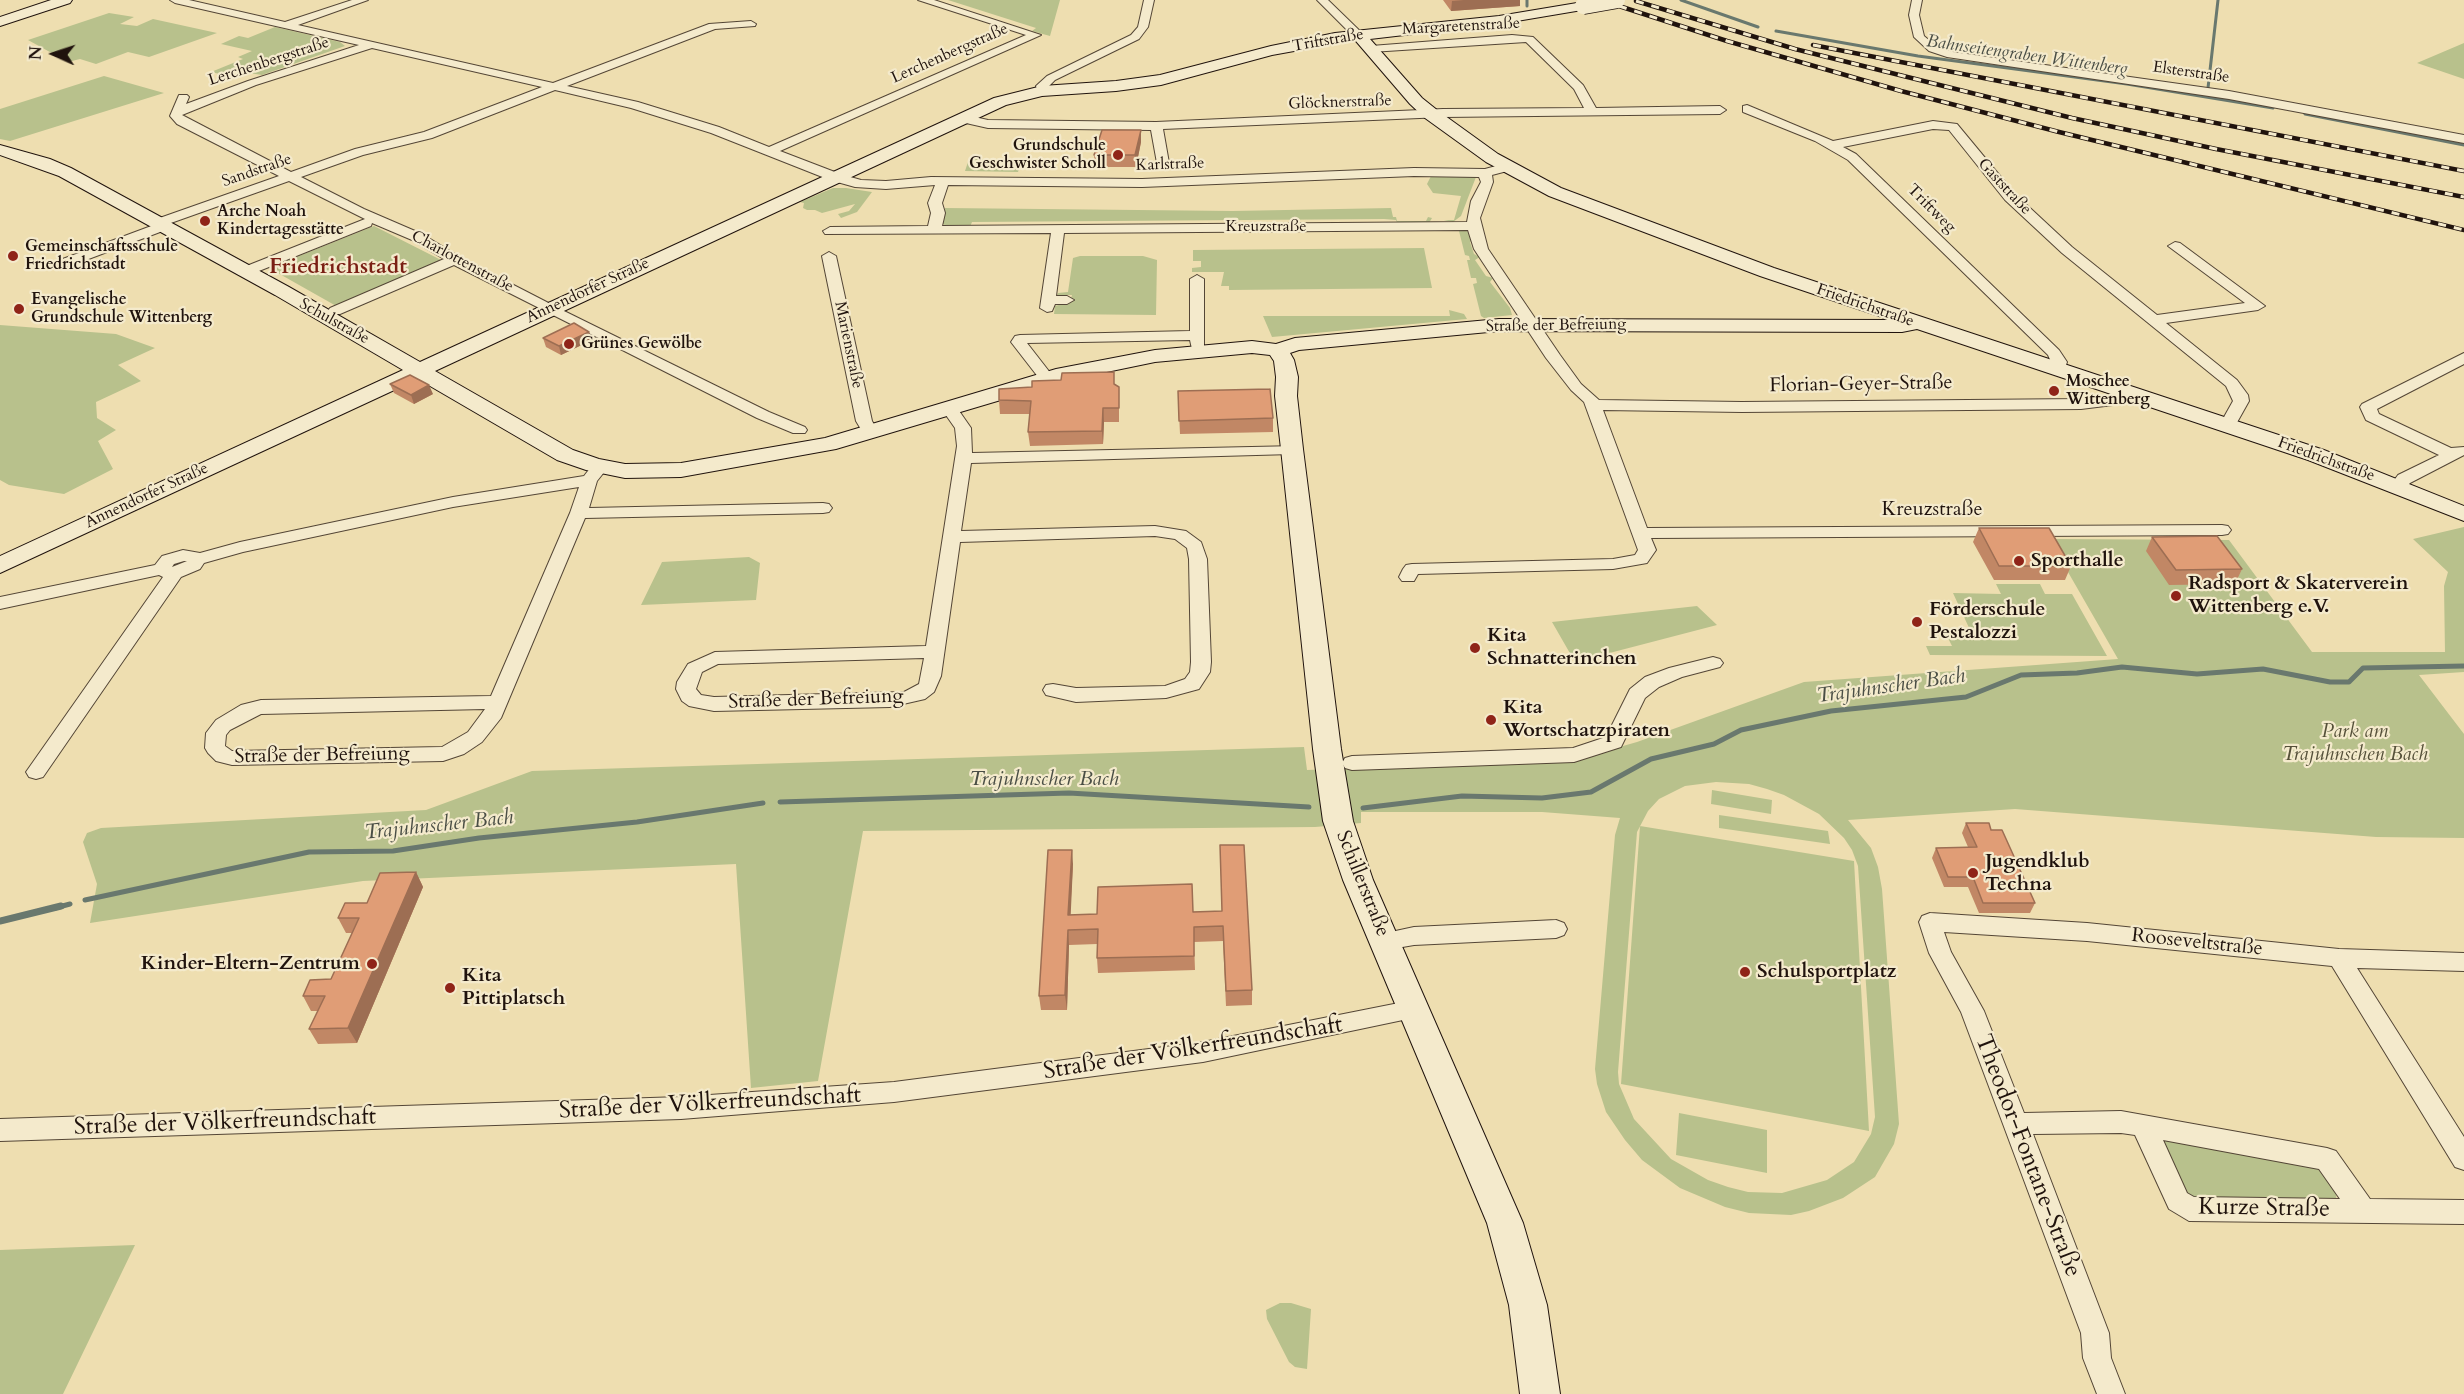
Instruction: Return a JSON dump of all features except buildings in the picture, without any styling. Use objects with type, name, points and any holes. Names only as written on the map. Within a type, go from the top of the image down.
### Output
[{"type":"street","points":[[0,22],[65,0]]},
{"type":"street","name":"Lerchenbergstraße","points":[[175,0],[555,87],[671,116],[835,177]]},
{"type":"street","name":"Lerchenbergstraße","points":[[286,25],[363,0]]},
{"type":"street","name":"Lerchenbergstraße","points":[[770,151],[1036,35],[923,0]]},
{"type":"street","name":"Annendorfer Straße","points":[[0,565],[961,118],[1008,99],[1042,91],[1042,86],[1051,78],[1135,37],[1143,27],[1149,0]]},
{"type":"street","name":"Friedrichstraße","points":[[1322,0],[1358,35],[1416,101],[1431,114],[1507,167],[1556,192],[1612,215],[1916,323],[2316,455],[2464,514]]},
{"type":"street","name":"Triftstraße","points":[[1042,91],[1161,81],[1271,51],[1358,35],[1491,21],[1617,0]]},
{"type":"street","name":"Elsterstraße","points":[[1917,0],[1914,12],[1919,37],[1933,49],[1952,55],[2229,95],[2464,139]]},
{"type":"street","points":[[555,87],[713,26],[751,24]]},
{"type":"street","name":"Margaretenstraße","points":[[1371,49],[1512,38],[1529,39],[1579,87],[1592,111]]},
{"type":"street","name":"Lerchenbergstraße","points":[[178,111],[252,83],[371,45]]},
{"type":"street","name":"Sandstraße","points":[[65,262],[288,177],[365,150],[417,138],[555,87]]},
{"type":"street","points":[[178,111],[183,97]]},
{"type":"street","name":"Triftweg","points":[[1748,109],[1803,131],[1852,157],[2054,354],[2059,362],[2058,371]]},
{"type":"street","name":"Glöcknerstraße","points":[[961,118],[988,124],[1156,126],[1431,114],[1720,110]]},
{"type":"street","name":"Charlottenstraße","points":[[178,111],[176,116],[181,121],[288,177],[417,237],[455,260],[550,309],[763,415],[799,430]]},
{"type":"street","name":"Gaststraße","points":[[1833,145],[1933,124],[1953,127],[2010,197],[2067,250],[2238,389],[2241,395],[2240,407],[2227,426]]},
{"type":"street","points":[[1156,126],[1163,163]]},
{"type":"street","name":"Schulstraße","points":[[0,150],[58,168],[282,291],[595,474]]},
{"type":"street","name":"Karlstraße","points":[[835,177],[867,184],[943,181],[1142,183],[1414,172],[1486,178],[1507,167]]},
{"type":"street","points":[[1408,577],[1412,569],[1630,562],[1641,559],[1647,550],[1594,405],[1573,383],[1486,259],[1474,225],[1474,211],[1486,178]]},
{"type":"street","points":[[934,230],[938,213],[935,203],[943,181]]},
{"type":"street","points":[[244,272],[366,223]]},
{"type":"street","name":"Kreuzstraße","points":[[830,231],[1474,225]]},
{"type":"street","points":[[1058,229],[1047,304],[1067,300]]},
{"type":"street","points":[[2154,320],[2258,306],[2175,246]]},
{"type":"street","name":"Marienstraße","points":[[829,255],[863,417],[871,433]]},
{"type":"street","points":[[335,311],[455,260]]},
{"type":"street","points":[[1197,279],[1197,344]]},
{"type":"street","name":"Straße der Befreiung","points":[[1047,379],[1018,342],[1020,339],[1197,344],[1261,347],[1277,351],[1295,344],[1326,340],[1530,324],[1902,326],[1916,323]]},
{"type":"street","name":"Straße der Befreiung","points":[[169,571],[191,568],[197,559],[240,547],[595,474],[674,470],[808,448],[871,433],[1047,379],[1197,344]]},
{"type":"street","name":"Schillerstraße","points":[[1277,351],[1284,360],[1287,375],[1286,396],[1334,804],[1350,859],[1505,1223],[1528,1305],[1540,1394]]},
{"type":"street","points":[[2458,452],[2372,417],[2368,407],[2430,373],[2464,358]]},
{"type":"street","name":"Florian-Geyer-Straße","points":[[1594,405],[1742,407],[2081,404],[2115,401],[2125,393]]},
{"type":"street","name":"Straße der Befreiung","points":[[936,652],[715,658],[694,669],[686,689],[689,696],[696,701],[714,704],[906,698],[927,687],[932,676],[936,652],[964,458],[964,434],[949,408]]},
{"type":"street","points":[[964,458],[1292,449]]},
{"type":"street","points":[[2398,486],[2404,479],[2458,452]]},
{"type":"street","name":"Straße der Befreiung","points":[[498,702],[261,707],[248,710],[216,733],[215,748],[224,756],[232,758],[443,754],[457,749],[475,737],[491,718],[498,702],[579,513],[595,474]]},
{"type":"street","points":[[579,513],[823,508]]},
{"type":"street","name":"Kreuzstraße","points":[[1642,533],[2222,530]]},
{"type":"street","points":[[952,537],[1155,531],[1180,535],[1195,546],[1198,559],[1202,662],[1200,672],[1192,684],[1166,692],[1076,695],[1053,690]]},
{"type":"street","points":[[0,603],[169,571]]},
{"type":"street","points":[[36,772],[169,571]]},
{"type":"street","points":[[1352,763],[1574,755],[1614,742],[1636,694],[1652,682],[1676,672],[1713,663]]},
{"type":"street","name":"Rooseveltstraße","points":[[1930,922],[2087,932],[2339,958],[2464,962]]},
{"type":"street","name":"Theodor-Fontane-Straße","points":[[1930,922],[1940,953],[1972,1011],[2016,1124],[2095,1333],[2097,1358],[2111,1394]]},
{"type":"street","points":[[1385,941],[1414,936],[1556,929]]},
{"type":"street","points":[[2339,958],[2464,1159]]},
{"type":"street","name":"Straße der Völkerfreundschaft","points":[[0,1130],[681,1108],[894,1092],[1203,1052],[1414,1009]]},
{"type":"street","name":"Kurze Straße","points":[[2016,1124],[2121,1122],[2327,1159],[2363,1211]]},
{"type":"street","name":"Kurze Straße","points":[[2144,1127],[2178,1201],[2189,1209],[2464,1212]]},
{"type":"green space","points":[[948,0],[1060,0],[1050,36],[1032,31],[1036,28]]},
{"type":"green space","points":[[109,13],[134,17],[120,24],[137,26],[153,19],[217,33],[149,57],[128,52],[96,64],[80,59],[68,62],[28,40]]},
{"type":"green space","points":[[275,27],[340,42],[345,46],[262,75],[230,70],[220,74],[211,72],[243,59],[238,57],[252,51],[221,44],[239,36],[248,38]]},
{"type":"green space","points":[[2464,43],[2464,79],[2417,63]]},
{"type":"green space","points":[[104,76],[164,93],[10,141],[0,139],[0,109]]},
{"type":"green space","points":[[969,159],[1022,160],[1018,172],[965,171]]},
{"type":"green space","points":[[1431,176],[1476,177],[1461,216],[1453,222],[1444,220],[1454,220],[1461,196],[1433,193],[1427,184]]},
{"type":"green space","points":[[833,188],[872,192],[857,212],[841,218],[838,214],[849,211],[855,204],[822,213],[803,208],[804,203],[800,202]]},
{"type":"green space","points":[[945,208],[1233,211],[1391,208],[1393,217],[1396,217],[1397,221],[1426,221],[1428,217],[1432,218],[1429,223],[1397,223],[1396,220],[1384,219],[972,222],[970,227],[947,227],[941,222]]},
{"type":"green space","points":[[374,226],[445,262],[338,307],[269,268]]},
{"type":"green space","points":[[1463,229],[1470,233],[1474,254],[1480,257],[1475,260],[1486,276],[1493,278],[1490,282],[1510,308],[1512,315],[1484,318],[1481,316],[1473,284],[1477,283],[1476,278],[1471,278],[1467,260],[1470,260],[1469,256],[1465,255],[1459,231]]},
{"type":"green space","points":[[1424,248],[1432,288],[1229,290],[1229,286],[1221,286],[1224,272],[1192,272],[1192,268],[1201,267],[1201,261],[1193,261],[1193,250]]},
{"type":"green space","points":[[1143,256],[1157,260],[1156,315],[1054,314],[1055,306],[1070,302],[1072,295],[1057,295],[1068,292],[1073,258]]},
{"type":"green space","points":[[1449,310],[1464,314],[1467,319],[1272,337],[1263,316],[1450,316]]},
{"type":"green space","points":[[0,325],[116,334],[155,348],[118,365],[141,381],[96,402],[97,418],[116,430],[98,441],[113,469],[64,494],[9,485],[0,480]]},
{"type":"green space","name":"Park am Trajuhnschen Bach","points":[[2464,527],[2464,672],[2419,675],[2464,734],[2464,838],[2376,837],[2015,809],[1848,820],[1871,848],[1878,867],[1882,889],[1899,1124],[1894,1144],[1875,1177],[1843,1198],[1791,1215],[1749,1213],[1725,1207],[1680,1188],[1642,1160],[1606,1112],[1595,1069],[1615,835],[1620,818],[1542,812],[1361,812],[1361,823],[1315,827],[863,831],[818,1081],[751,1088],[736,864],[363,881],[90,923],[97,884],[83,842],[87,833],[101,828],[426,810],[532,771],[1304,747],[1307,770],[1574,760],[1637,742],[1804,682],[2118,659],[2049,539],[2229,540],[2312,652],[2445,652],[2444,586],[2448,572],[2413,539]],"holes":[[[1716,782],[1749,784],[1784,795],[1819,814],[1844,838],[1858,866],[1875,1117],[1871,1134],[1854,1162],[1827,1180],[1782,1193],[1748,1192],[1728,1187],[1708,1180],[1671,1159],[1634,1119],[1619,1084],[1618,1072],[1637,832],[1648,811],[1659,799],[1685,786]]]},
{"type":"green space","points":[[749,557],[760,563],[756,600],[641,605],[662,562]]},
{"type":"green space","points":[[1996,584],[2040,584],[2045,594],[2072,594],[2107,656],[1930,655],[1926,646],[1952,646],[1944,630],[1970,630],[1953,593],[2001,594]]},
{"type":"green space","points":[[1697,606],[1717,625],[1575,662],[1552,622]]},
{"type":"green space","points":[[1712,790],[1772,800],[1771,814],[1711,804]]},
{"type":"green space","points":[[1719,815],[1828,831],[1830,844],[1719,828]]},
{"type":"green space","name":"Schulsportplatz","points":[[1640,826],[1854,861],[1869,1131],[1621,1084]]},
{"type":"green space","points":[[1679,1113],[1767,1130],[1767,1173],[1676,1155]]},
{"type":"green space","points":[[2171,1137],[2308,1161],[2325,1172],[2337,1194],[2334,1205],[2192,1200],[2175,1185],[2159,1146]]},
{"type":"green space","points":[[135,1245],[63,1394],[0,1394],[0,1250]]},
{"type":"green space","points":[[1280,1303],[1291,1303],[1311,1309],[1307,1369],[1295,1367],[1289,1362],[1267,1319],[1266,1310]]},
{"type":"waterway","name":"Bahnseitengraben Wittenberg","points":[[1527,0],[1527,6]]},
{"type":"waterway","name":"Bahnseitengraben Wittenberg","points":[[1681,0],[1758,27]]},
{"type":"waterway","points":[[2208,88],[2218,0]]},
{"type":"waterway","name":"Bahnseitengraben Wittenberg","points":[[1776,31],[1918,56],[2127,84],[2273,108]]},
{"type":"waterway","name":"Bahnseitengraben Wittenberg","points":[[2305,114],[2464,145]]},
{"type":"waterway","name":"Trajuhnscher Bach","points":[[1363,808],[1462,796],[1542,798],[1591,792],[1651,759],[1714,744],[1741,730],[1831,711],[1966,697],[2021,675],[2077,673],[2122,667],[2197,674],[2263,669],[2330,682],[2349,682],[2363,668],[2464,666]]},
{"type":"waterway","name":"Trajuhnscher Bach","points":[[780,802],[1069,793],[1309,807]]},
{"type":"waterway","name":"Trajuhnscher Bach","points":[[85,900],[309,852],[393,851],[479,838],[637,822],[763,803]]},
{"type":"waterway","name":"Trajuhnscher Bach","points":[[55,908],[70,904]]},
{"type":"waterway","name":"Trajuhnscher Bach","points":[[0,921],[61,906]]},
{"type":"railway","points":[[1636,1],[1795,49],[2072,118],[2216,149],[2464,197]]},
{"type":"railway","points":[[1619,6],[1727,41],[1901,91],[2059,132],[2464,230]]},
{"type":"railway","points":[[1813,45],[2464,171]]},
{"type":"place","name":"Grundschule Geschwister Scholl","points":[[1118,155]]},
{"type":"place","name":"Arche Noah Kindertagesstätte","points":[[205,221]]},
{"type":"place","name":"Gemeinschaftsschule Friedrichstadt","points":[[13,256]]},
{"type":"place","name":"Evangelische Grundschule Wittenberg","points":[[19,309]]},
{"type":"place","name":"Grünes Gewölbe","points":[[569,344]]},
{"type":"place","name":"Moschee Wittenberg","points":[[2054,391]]},
{"type":"place","name":"Sporthalle","points":[[2019,561]]},
{"type":"place","name":"Radsport & Skaterverein Wittenberg e.V.","points":[[2176,596]]},
{"type":"place","name":"Förderschule Pestalozzi","points":[[1917,622]]},
{"type":"place","name":"Kita Schnatterinchen","points":[[1475,648]]},
{"type":"place","name":"Kita Wortschatzpiraten","points":[[1491,720]]},
{"type":"place","name":"Jugendklub Techna","points":[[1973,873]]},
{"type":"place","name":"Kinder-Eltern-Zentrum","points":[[372,964]]},
{"type":"place","name":"Schulsportplatz","points":[[1745,972]]},
{"type":"place","name":"Kita Pittiplatsch","points":[[450,988]]},
{"type":"district","name":"Friedrichstadt","points":[[338,268]]}]
